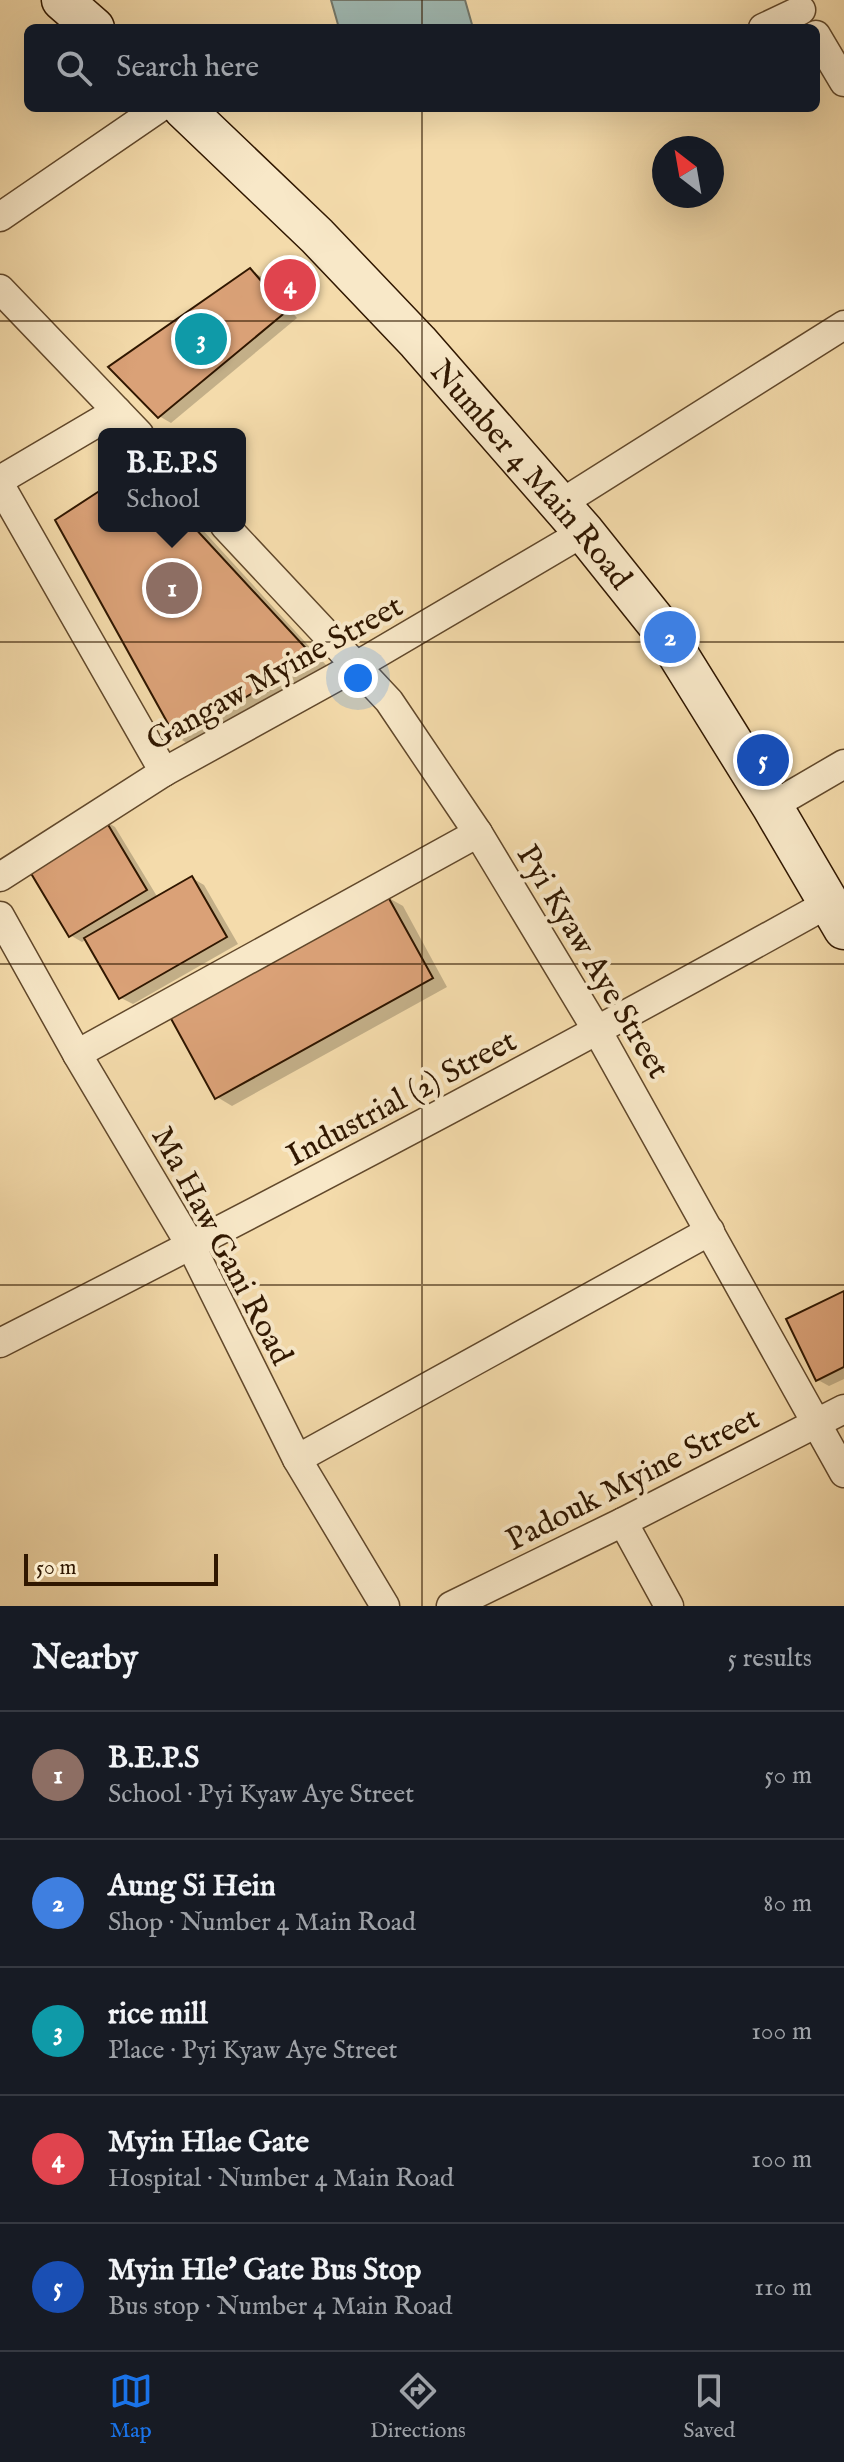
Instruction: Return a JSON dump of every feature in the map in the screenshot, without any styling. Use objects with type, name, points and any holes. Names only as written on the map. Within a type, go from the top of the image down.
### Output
[{"type":"main road","name":"Number 4 Main Road","points":[[187,112],[317,236],[398,321],[572,518],[664,632],[837,916]]},
{"type":"street","points":[[774,24],[803,13]]},
{"type":"street","points":[[820,42],[844,82]]},
{"type":"street","points":[[0,217],[153,112]]},
{"type":"street","points":[[0,289],[133,428]]},
{"type":"street","name":"Gangaw Myine Street","points":[[0,877],[164,772],[356,666],[572,518],[844,325]]},
{"type":"street","points":[[117,411],[0,483],[164,772]]},
{"type":"street","name":"Pyi Kyaw Aye Street","points":[[231,532],[389,701],[478,833],[598,1032],[844,1473]]},
{"type":"street","points":[[772,806],[844,764]]},
{"type":"street","points":[[77,1054],[478,833]]},
{"type":"street","name":"Ma Haw Gani Road","points":[[0,916],[77,1054],[191,1246],[297,1459],[385,1606]]},
{"type":"street","name":"Industrial (2) Street","points":[[0,1343],[598,1032],[837,916]]},
{"type":"street","points":[[297,1459],[710,1231]]},
{"type":"street","name":"Padouk Myine Street","points":[[451,1606],[844,1409]]},
{"type":"street","points":[[623,1522],[669,1606]]},
{"type":"water","points":[[331,0],[465,0],[472,24],[338,24]]},
{"type":"building","points":[[250,268],[287,311],[158,418],[108,367]]},
{"type":"building","points":[[98,492],[98,532],[199,532],[314,657],[176,738],[55,520]]},
{"type":"building","points":[[104,818],[147,890],[69,937],[26,865]]},
{"type":"building","points":[[192,876],[227,937],[119,999],[84,938]]},
{"type":"building","points":[[387,895],[433,978],[215,1099],[169,1015]]},
{"type":"building","points":[[844,1291],[844,1367],[816,1381],[786,1319]]},
{"type":"place","name":"Myin Hlae Gate","points":[[290,285]]},
{"type":"place","name":"rice mill","points":[[201,339]]},
{"type":"place","name":"B.E.P.S","points":[[172,588]]},
{"type":"place","name":"Aung Si Hein","points":[[670,637]]},
{"type":"place","name":"Myin Hle' Gate Bus Stop","points":[[763,760]]}]
